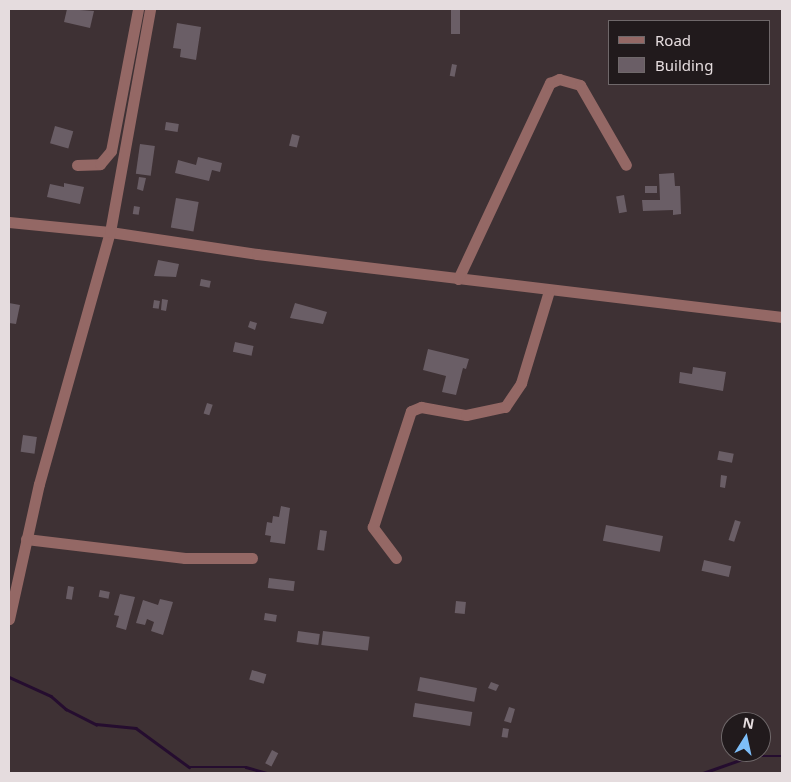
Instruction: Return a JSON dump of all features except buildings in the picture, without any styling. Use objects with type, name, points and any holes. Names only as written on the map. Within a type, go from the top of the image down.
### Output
[{"type":"street","points":[[77,165],[100,164],[111,151],[138,9]]},
{"type":"street","points":[[9,619],[39,484],[110,232],[150,9]]},
{"type":"street","points":[[458,279],[550,83],[559,79],[580,84],[626,165]]},
{"type":"street","points":[[9,222],[110,232],[549,291],[782,317]]},
{"type":"street","points":[[396,558],[373,527],[411,411],[421,407],[466,415],[505,407],[521,384],[549,291]]},
{"type":"street","points":[[26,539],[185,558],[252,558]]},
{"type":"waterway","points":[[9,677],[51,696],[66,709],[96,724],[136,728],[189,767],[246,767],[267,773]]},
{"type":"waterway","points":[[703,773],[751,756],[782,756]]}]
